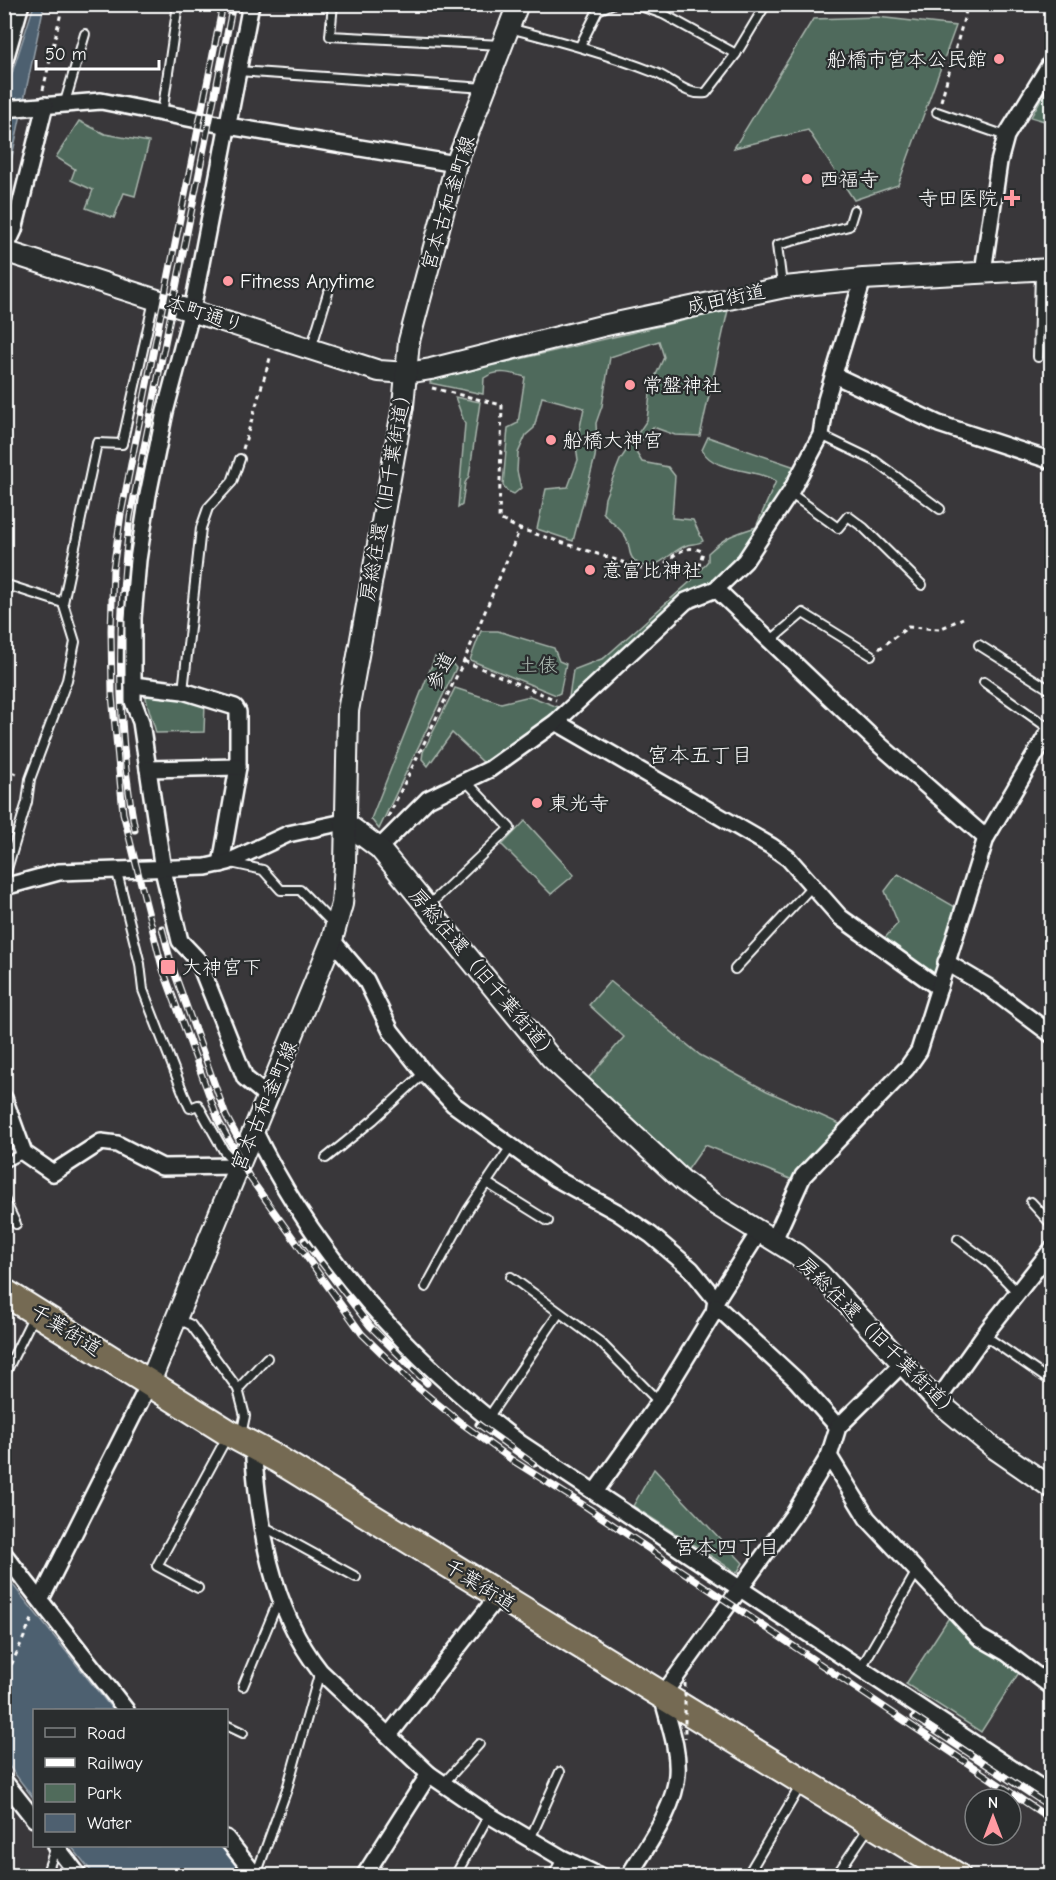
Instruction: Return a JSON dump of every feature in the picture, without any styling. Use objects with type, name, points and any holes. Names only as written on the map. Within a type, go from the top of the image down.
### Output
[{"type":"highway","name":"千葉街道","points":[[4,1292],[240,1439],[957,1875]]},
{"type":"street","points":[[251,4],[192,310],[165,412],[146,506],[138,560],[134,618],[133,701],[141,723],[163,870],[180,941],[198,960],[245,1078],[268,1097]]},
{"type":"street","name":"宮本古和釜町線","points":[[407,373],[409,341],[456,164],[518,4]]},
{"type":"street","points":[[4,63],[15,12]]},
{"type":"street","points":[[983,272],[999,162],[1006,136],[1052,61]]},
{"type":"street","points":[[4,109],[65,102],[101,101],[228,126],[456,164]]},
{"type":"street","points":[[4,251],[14,230],[39,106]]},
{"type":"street","name":"本町通り","points":[[4,251],[379,370],[407,373]]},
{"type":"street","name":"成田街道","points":[[407,373],[498,353],[613,323],[782,287],[863,279],[1046,270]]},
{"type":"street","points":[[379,848],[428,799],[490,769],[556,723],[686,601],[716,589],[745,561],[790,494],[821,435],[826,400],[863,279]]},
{"type":"street","name":"房総往還（旧千葉街道）","points":[[407,373],[348,711],[344,822],[379,848],[551,1058],[682,1180],[819,1273],[936,1401],[994,1448],[1052,1488]]},
{"type":"street","points":[[834,375],[939,424],[1052,461]]},
{"type":"street","points":[[716,589],[881,747],[986,838]]},
{"type":"street","points":[[133,685],[183,691],[235,707],[238,712],[238,767],[225,863]]},
{"type":"street","points":[[556,723],[771,846],[788,858],[840,917],[939,988]]},
{"type":"street","points":[[595,1492],[659,1402],[716,1303],[766,1236],[803,1176],[907,1068],[919,1051],[986,838],[1051,727]]},
{"type":"street","points":[[148,769],[238,767]]},
{"type":"street","points":[[4,887],[59,872],[163,870],[225,863],[288,834],[344,822]]},
{"type":"street","name":"宮本古和釜町線","points":[[150,1382],[334,934],[342,904],[344,822]]},
{"type":"street","points":[[334,934],[366,980],[391,1030],[424,1073],[453,1104],[510,1148],[555,1178],[617,1212],[651,1235],[691,1269],[716,1303],[796,1380],[838,1427]]},
{"type":"street","points":[[946,962],[988,987],[1052,1035]]},
{"type":"street","points":[[4,1098],[24,1153],[52,1173],[101,1142],[117,1144],[162,1167],[238,1166]]},
{"type":"street","points":[[254,1130],[300,1214],[339,1267],[380,1316],[423,1361],[488,1418],[595,1492],[1052,1795]]},
{"type":"street","points":[[936,1401],[984,1335],[1052,1250]]},
{"type":"street","points":[[629,1875],[668,1807],[677,1776],[676,1750],[662,1696],[794,1514],[829,1456],[838,1427],[902,1364]]},
{"type":"street","points":[[39,1604],[150,1382]]},
{"type":"street","points":[[240,1439],[280,1598],[308,1656],[320,1671],[429,1774],[489,1815],[562,1858],[600,1875]]},
{"type":"street","points":[[829,1456],[867,1518],[979,1637],[1007,1653],[1052,1687]]},
{"type":"street","points":[[4,1554],[39,1604],[125,1709]]},
{"type":"street","points":[[388,1735],[498,1596]]},
{"type":"street","points":[[364,1875],[429,1774]]},
{"type":"street","points":[[4,1781],[33,1818]]},
{"type":"street","points":[[228,1840],[256,1875]]},
{"type":"street","points":[[57,1847],[79,1875]]},
{"type":"lane","points":[[162,114],[178,4]]},
{"type":"lane","points":[[333,4],[330,36],[506,37],[580,46],[658,74],[695,95],[706,93],[736,54],[766,4]]},
{"type":"lane","points":[[580,46],[598,10],[612,4]]},
{"type":"lane","points":[[635,4],[663,14],[736,54]]},
{"type":"lane","points":[[65,102],[85,34]]},
{"type":"lane","points":[[238,71],[487,88]]},
{"type":"lane","points":[[937,112],[1006,136]]},
{"type":"lane","points":[[782,287],[777,245],[849,226],[854,210]]},
{"type":"lane","points":[[1038,357],[1046,270]]},
{"type":"lane","points":[[311,349],[328,293]]},
{"type":"lane","points":[[4,879],[27,802],[30,779],[68,680],[75,642],[63,603],[97,443],[122,444],[154,298]]},
{"type":"lane","points":[[821,435],[875,461],[940,509]]},
{"type":"lane","points":[[183,691],[201,528],[208,508],[232,482],[240,459]]},
{"type":"lane","points":[[790,494],[838,528],[848,516],[864,528],[922,585]]},
{"type":"lane","points":[[4,584],[63,603]]},
{"type":"lane","points":[[770,641],[803,613],[871,655]]},
{"type":"lane","points":[[979,645],[1052,691]]},
{"type":"lane","points":[[984,682],[1051,727]]},
{"type":"lane","points":[[426,908],[510,828],[466,781]]},
{"type":"lane","points":[[225,863],[263,870],[281,890],[300,890],[334,934]]},
{"type":"lane","points":[[117,872],[140,964],[143,990],[184,1095],[190,1108],[198,1106],[224,1151],[238,1166]]},
{"type":"lane","points":[[735,969],[813,885]]},
{"type":"lane","points":[[326,1158],[424,1073]]},
{"type":"lane","points":[[426,1287],[468,1210],[510,1148]]},
{"type":"lane","points":[[4,1163],[24,1153]]},
{"type":"lane","points":[[487,1183],[548,1221]]},
{"type":"lane","points":[[4,1199],[16,1224]]},
{"type":"lane","points":[[1031,1202],[1052,1224]]},
{"type":"lane","points":[[958,1239],[987,1261],[1018,1293]]},
{"type":"lane","points":[[511,1277],[600,1342],[659,1402]]},
{"type":"lane","points":[[4,1376],[36,1311]]},
{"type":"lane","points":[[488,1418],[559,1313]]},
{"type":"lane","points":[[177,1319],[191,1325],[238,1389],[245,1416],[240,1439],[157,1566],[198,1588]]},
{"type":"lane","points":[[984,1335],[1052,1382]]},
{"type":"lane","points":[[238,1389],[267,1358]]},
{"type":"lane","points":[[261,1525],[356,1577]]},
{"type":"lane","points":[[861,1668],[917,1571]]},
{"type":"lane","points":[[243,1686],[280,1598]]},
{"type":"lane","points":[[256,1875],[287,1789],[320,1671]]},
{"type":"lane","points":[[228,1726],[243,1733]]},
{"type":"lane","points":[[443,1784],[479,1744]]},
{"type":"lane","points":[[530,1839],[560,1772]]},
{"type":"lane","points":[[747,1875],[804,1781]]},
{"type":"lane","points":[[455,1875],[489,1815]]},
{"type":"lane","points":[[836,1875],[872,1822]]},
{"type":"lane","points":[[46,1875],[56,1847]]},
{"type":"lane","points":[[553,1875],[562,1858]]},
{"type":"path","points":[[39,106],[63,4]]},
{"type":"path","points":[[937,112],[968,4]]},
{"type":"path","points":[[240,459],[272,353]]},
{"type":"path","points":[[425,386],[502,405],[499,519],[520,530],[655,573],[677,575],[691,571],[699,566],[703,552],[698,548],[682,550],[655,573]]},
{"type":"path","name":"参道","points":[[386,824],[417,754],[464,661],[520,530]]},
{"type":"path","points":[[871,655],[908,627],[940,629],[963,618]]},
{"type":"path","points":[[464,661],[564,703]]},
{"type":"path","points":[[4,1681],[39,1604]]},
{"type":"path","points":[[685,1683],[685,1738]]},
{"type":"green space","points":[[877,17],[956,26],[898,185],[854,200],[808,130],[734,148],[813,19]]},
{"type":"green space","points":[[1051,81],[1051,123],[1031,117]]},
{"type":"green space","points":[[79,121],[105,134],[149,142],[135,196],[124,193],[114,218],[86,208],[93,190],[71,180],[75,169],[56,157]]},
{"type":"green space","points":[[728,310],[700,436],[675,435],[653,427],[634,449],[642,462],[668,467],[675,476],[672,518],[693,520],[703,541],[679,549],[655,565],[642,565],[633,559],[625,536],[603,512],[605,498],[620,460],[647,420],[651,386],[664,357],[659,341],[610,357],[602,406],[596,423],[595,457],[573,541],[537,529],[546,489],[568,487],[578,460],[576,446],[584,408],[542,397],[534,428],[526,435],[518,453],[517,471],[521,488],[514,494],[507,491],[503,485],[508,428],[518,423],[525,377],[504,373],[489,375],[484,378],[483,394],[430,383],[431,380]]},
{"type":"green space","points":[[455,397],[480,402],[469,476],[465,483],[462,505],[458,508],[465,424]]},
{"type":"green space","points":[[708,437],[798,468],[742,558],[572,700],[569,697],[573,670],[604,658],[691,581],[708,561],[708,553],[725,539],[756,527],[776,481],[756,473],[716,463],[702,450]]},
{"type":"green space","name":"土俵","points":[[481,631],[498,631],[554,648],[559,661],[566,664],[560,693],[556,695],[470,660]]},
{"type":"green space","points":[[435,657],[451,662],[456,668],[379,829],[371,819]]},
{"type":"green space","points":[[455,688],[501,703],[530,696],[558,707],[559,713],[485,764],[452,733],[428,766],[422,759],[423,752]]},
{"type":"green space","points":[[153,694],[205,703],[204,732],[156,733],[146,697]]},
{"type":"green space","points":[[525,821],[574,875],[551,894],[502,845]]},
{"type":"green space","points":[[898,874],[957,908],[937,979],[882,941],[898,923],[885,891]]},
{"type":"green space","points":[[610,981],[700,1055],[767,1091],[842,1125],[793,1180],[705,1145],[684,1175],[586,1081],[624,1037],[589,1005]]},
{"type":"green space","points":[[654,1469],[743,1563],[737,1573],[633,1506]]},
{"type":"green space","points":[[950,1616],[980,1646],[1020,1671],[981,1732],[906,1684]]},
{"type":"water","points":[[34,5],[44,5],[5,190],[5,95]]},
{"type":"water","points":[[5,1575],[112,1709],[33,1709],[33,1798],[5,1761]]},
{"type":"water","points":[[72,1847],[222,1847],[245,1875],[94,1875]]},
{"type":"railway","points":[[223,4],[121,514],[113,569],[111,630],[112,695],[123,813],[162,967],[219,1122],[250,1178],[362,1334],[410,1381],[461,1423],[512,1460],[585,1506],[1052,1820]]},
{"type":"railway","points":[[135,830],[124,752],[120,674],[123,595],[130,517],[233,4]]},
{"type":"railway","points":[[162,928],[172,966],[226,1116],[240,1142]]},
{"type":"railway","points":[[304,1240],[370,1326],[427,1383]]},
{"type":"railway","points":[[478,1424],[534,1464]]},
{"type":"railway","points":[[914,1717],[1052,1808]]},
{"type":"place","name":"船橋市宮本公民館","points":[[999,59]]},
{"type":"place","name":"西福寺","points":[[807,179]]},
{"type":"place","name":"寺田医院","points":[[1012,198]]},
{"type":"place","name":"Fitness Anytime","points":[[228,281]]},
{"type":"place","name":"常盤神社","points":[[630,385]]},
{"type":"place","name":"船橋大神宮","points":[[551,440]]},
{"type":"place","name":"意富比神社","points":[[590,570]]},
{"type":"place","name":"東光寺","points":[[537,803]]},
{"type":"place","name":"大神宮下","points":[[168,967]]},
{"type":"district","name":"宮本五丁目","points":[[700,755]]},
{"type":"district","name":"宮本四丁目","points":[[727,1547]]}]
